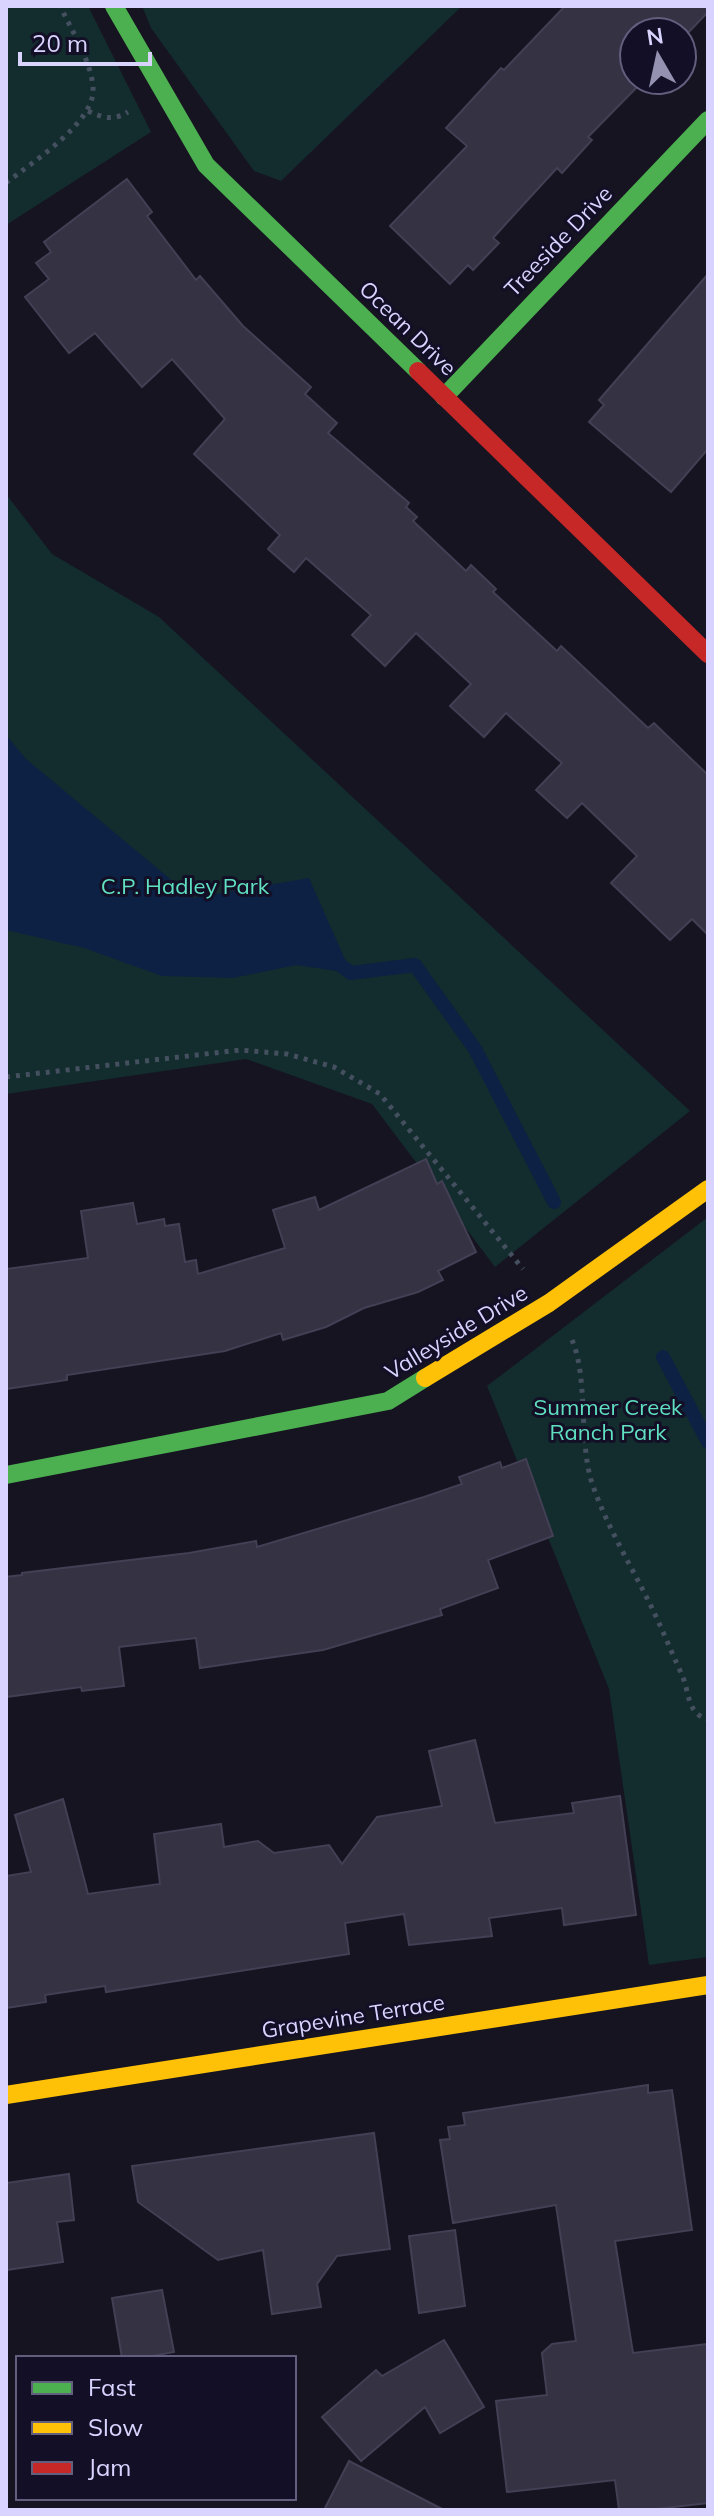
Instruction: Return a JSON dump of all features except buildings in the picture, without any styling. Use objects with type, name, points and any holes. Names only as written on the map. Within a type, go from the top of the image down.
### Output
[{"type":"street","name":"Ocean Drive","points":[[114,6],[206,165],[708,654]]},
{"type":"street","name":"Treeside Drive","points":[[444,397],[708,120]]},
{"type":"street","name":"Valleyside Drive","points":[[6,1475],[388,1401],[549,1303],[708,1189]]},
{"type":"street","name":"Grapevine Terrace","points":[[6,2095],[708,1985]]},
{"type":"path","points":[[6,183],[77,124],[88,111],[94,90],[90,71],[60,6]]},
{"type":"path","points":[[88,111],[103,118],[118,118],[138,105]]},
{"type":"path","points":[[6,1077],[240,1050],[287,1054],[334,1067],[380,1094],[525,1272]]},
{"type":"path","points":[[569,1332],[578,1353],[582,1417],[591,1478],[610,1528],[650,1604],[685,1682],[689,1704],[700,1717],[708,1720]]},
{"type":"green space","points":[[6,6],[88,6],[151,132],[6,225]]},
{"type":"green space","points":[[142,6],[462,6],[281,181],[254,171],[151,28]]},
{"type":"green space","name":"C.P. Hadley Park","points":[[6,494],[52,554],[159,617],[690,1111],[495,1267],[372,1104],[246,1059],[6,1094]]},
{"type":"green space","name":"Summer Creek Ranch Park","points":[[708,1217],[708,1957],[649,1965],[609,1689],[487,1386]]},
{"type":"water","points":[[6,735],[26,759],[193,898],[309,878],[351,973],[296,965],[233,978],[162,976],[84,948],[6,930]]},
{"type":"waterway","points":[[336,962],[351,973],[415,965],[475,1049],[554,1202]]},
{"type":"waterway","points":[[663,1357],[708,1442]]},
{"type":"traffic: fast","points":[[114,6],[206,165],[418,371]]},
{"type":"traffic: fast","points":[[444,397],[708,120]]},
{"type":"traffic: fast","points":[[6,1475],[388,1401],[425,1378]]},
{"type":"traffic: slow","points":[[425,1378],[549,1303],[708,1189]]},
{"type":"traffic: slow","points":[[6,2095],[708,1985]]},
{"type":"traffic: jam","points":[[418,371],[708,654]]}]
